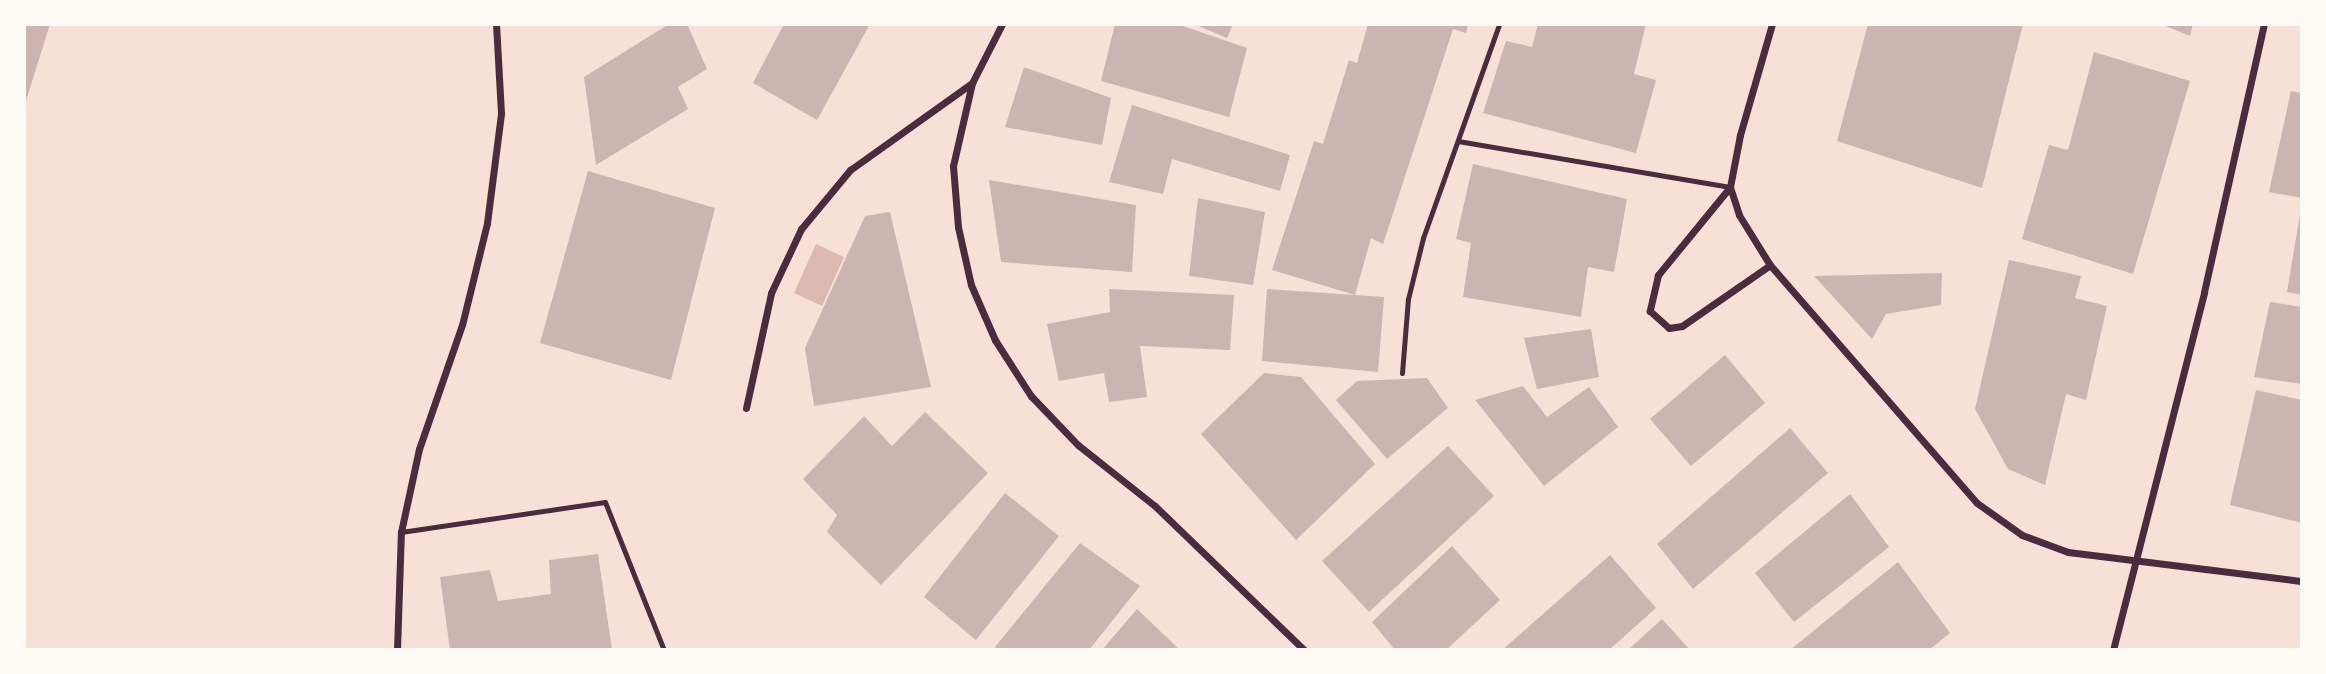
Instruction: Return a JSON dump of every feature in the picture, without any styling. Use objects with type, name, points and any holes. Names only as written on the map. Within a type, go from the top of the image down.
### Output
[{"type":"street","points":[[397,649],[401,532],[419,449],[462,325],[487,223],[501,113],[496,24]]},
{"type":"street","points":[[1002,24],[972,83],[953,166],[958,227],[971,285],[995,340],[1031,396],[1078,445],[1155,506],[1304,649]]},
{"type":"street","points":[[1770,265],[1682,326],[1669,328],[1650,311],[1658,275],[1730,187],[1740,135],[1772,24]]},
{"type":"street","points":[[2113,649],[2134,558],[2204,292],[2264,24]]},
{"type":"street","points":[[747,408],[771,293],[800,229],[850,170],[972,83]]},
{"type":"street","points":[[1730,187],[1739,215],[1770,265],[1977,503],[2022,535],[2068,552],[2134,558],[2301,581]]},
{"type":"lane","points":[[1402,373],[1408,299],[1423,238],[1499,24]]},
{"type":"lane","points":[[1458,141],[1730,187]]},
{"type":"lane","points":[[401,532],[605,502],[664,649]]},
{"type":"shaded area","points":[[816,244],[844,257],[822,306],[794,293]]},
{"type":"building","points":[[24,24],[50,24],[25,104],[24,104]]},
{"type":"building","points":[[669,24],[687,24],[707,69],[678,87],[688,109],[596,165],[584,77]]},
{"type":"building","points":[[784,24],[870,24],[817,120],[753,83]]},
{"type":"building","points":[[1115,24],[1177,24],[1247,48],[1229,117],[1101,81]]},
{"type":"building","points":[[1194,24],[1233,24],[1227,38]]},
{"type":"building","points":[[1368,24],[1468,24],[1466,33],[1453,29],[1383,244],[1371,238],[1355,295],[1272,270],[1314,141],[1323,144],[1349,60],[1357,63]]},
{"type":"building","points":[[1538,24],[1646,24],[1634,74],[1656,80],[1636,153],[1483,113],[1506,41],[1532,47]]},
{"type":"building","points":[[1868,24],[2023,24],[1982,188],[1837,141]]},
{"type":"building","points":[[2161,24],[2193,24],[2190,36]]},
{"type":"building","points":[[2094,52],[2190,81],[2133,274],[2022,239],[2049,145],[2068,150]]},
{"type":"building","points":[[1024,67],[1111,98],[1102,145],[1005,127]]},
{"type":"building","points":[[2291,91],[2302,93],[2302,198],[2269,192]]},
{"type":"building","points":[[1132,105],[1290,155],[1280,191],[1172,159],[1163,194],[1109,182]]},
{"type":"building","points":[[1473,164],[1627,199],[1614,272],[1588,267],[1581,317],[1463,297],[1471,243],[1456,239]]},
{"type":"building","points":[[588,171],[715,208],[671,380],[540,343]]},
{"type":"building","points":[[989,180],[1136,205],[1132,272],[1001,262]]},
{"type":"building","points":[[1198,198],[1265,212],[1253,285],[1189,276]]},
{"type":"building","points":[[890,212],[931,387],[814,406],[805,348],[865,216]]},
{"type":"building","points":[[2302,214],[2302,295],[2287,292]]},
{"type":"building","points":[[2009,260],[2081,276],[2075,298],[2107,306],[2086,400],[2066,394],[2045,485],[2008,469],[1975,409]]},
{"type":"building","points":[[1942,273],[1941,305],[1886,314],[1872,339],[1814,276]]},
{"type":"building","points":[[1109,289],[1234,295],[1230,350],[1140,346],[1147,397],[1109,402],[1104,373],[1059,381],[1047,324],[1110,312]]},
{"type":"building","points":[[1267,289],[1384,297],[1378,372],[1262,361]]},
{"type":"building","points":[[2270,302],[2302,307],[2302,384],[2254,377]]},
{"type":"building","points":[[1591,329],[1599,377],[1537,389],[1524,338]]},
{"type":"building","points":[[1725,355],[1765,403],[1691,466],[1650,419]]},
{"type":"building","points":[[1264,373],[1301,377],[1375,464],[1296,540],[1201,434]]},
{"type":"building","points":[[1427,378],[1448,408],[1387,459],[1336,400],[1357,381]]},
{"type":"building","points":[[1523,386],[1547,417],[1589,387],[1618,427],[1544,486],[1475,400]]},
{"type":"building","points":[[2256,390],[2302,400],[2302,523],[2230,505]]},
{"type":"building","points":[[925,412],[988,473],[881,585],[827,532],[837,515],[803,479],[864,416],[892,446]]},
{"type":"building","points":[[1790,428],[1828,473],[1693,589],[1657,544]]},
{"type":"building","points":[[1448,446],[1494,496],[1369,612],[1322,561]]},
{"type":"building","points":[[1005,493],[1059,536],[976,640],[924,597]]},
{"type":"building","points":[[1850,494],[1889,547],[1794,622],[1755,573]]},
{"type":"building","points":[[1080,543],[1140,586],[1089,650],[998,650],[995,647]]},
{"type":"building","points":[[1452,546],[1500,600],[1446,650],[1395,650],[1372,622]]},
{"type":"building","points":[[598,554],[612,650],[450,650],[440,577],[490,570],[498,601],[551,594],[549,560]]},
{"type":"building","points":[[1610,555],[1656,608],[1609,650],[1502,650]]},
{"type":"building","points":[[1898,562],[1950,633],[1929,650],[1790,650]]},
{"type":"building","points":[[1137,609],[1180,650],[1102,650]]},
{"type":"building","points":[[1662,619],[1690,650],[1628,650]]}]
